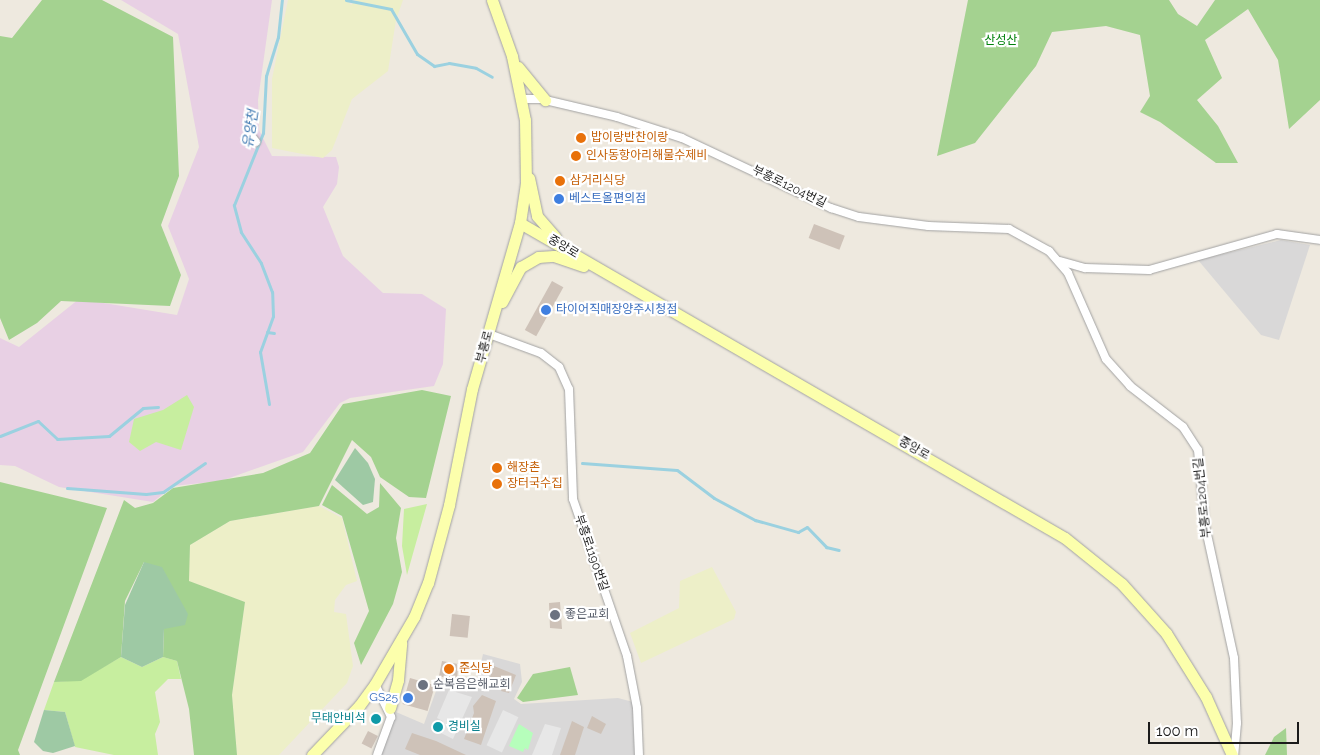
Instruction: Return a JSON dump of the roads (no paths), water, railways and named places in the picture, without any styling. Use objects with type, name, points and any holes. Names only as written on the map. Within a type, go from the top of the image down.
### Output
[{"type":"main road","name":"부흥로","points":[[312,755],[359,706],[375,684],[414,617],[438,552],[472,390],[520,223],[527,164],[520,99],[512,56],[492,0]]},
{"type":"main road","points":[[512,56],[524,78],[545,100]]},
{"type":"main road","points":[[527,164],[537,216],[551,234],[584,260]]},
{"type":"main road","name":"중앙로","points":[[520,223],[966,478],[1083,551],[1135,596],[1166,633],[1202,690],[1233,755]]},
{"type":"main road","points":[[493,316],[521,267],[538,256],[572,261],[629,287]]},
{"type":"main road","points":[[390,708],[398,680],[402,638]]},
{"type":"street","name":"부흥로1204번길","points":[[520,99],[545,100],[682,138],[852,214],[928,226],[1009,229],[1033,240],[1057,260],[1068,274],[1106,359],[1130,386],[1183,427],[1198,450],[1205,525],[1234,658],[1237,716],[1233,755]]},
{"type":"street","name":"부흥로1204번길","points":[[1057,260],[1085,268],[1149,270],[1277,234],[1320,240]]},
{"type":"street","name":"부흥로1190번길","points":[[489,334],[541,353],[559,367],[569,389],[573,499],[627,656],[636,708],[640,755]]},
{"type":"street","points":[[375,684],[390,708],[391,722],[377,755]]},
{"type":"waterway","name":"유양천","points":[[269,404],[260,352],[273,316],[272,292],[261,263],[241,232],[234,205],[263,133],[266,76],[278,37],[282,0]]},
{"type":"waterway","points":[[346,0],[391,9],[417,54],[434,66],[449,63],[476,68],[492,77]]},
{"type":"waterway","points":[[267,332],[274,333]]},
{"type":"waterway","name":"유양천","points":[[0,436],[38,421],[57,439],[109,436],[143,408],[158,407]]},
{"type":"waterway","points":[[67,488],[146,494],[163,492],[205,463]]},
{"type":"waterway","points":[[582,463],[677,470],[714,498],[755,520],[798,532],[807,527],[826,547],[839,550]]},
{"type":"place","name":"밥이랑반찬이랑","points":[[581,138]]},
{"type":"place","name":"인사동항아리해물수제비","points":[[576,156]]},
{"type":"place","name":"삼거리식당","points":[[560,181]]},
{"type":"place","name":"베스트올편의점","points":[[559,199]]},
{"type":"place","name":"타이어직매장양주시청점","points":[[546,310]]},
{"type":"place","name":"해장촌","points":[[497,468]]},
{"type":"place","name":"장터국수집","points":[[497,484]]},
{"type":"place","name":"좋은교회","points":[[555,615]]},
{"type":"place","name":"준식당","points":[[449,669]]},
{"type":"place","name":"순복음은해교회","points":[[423,685]]},
{"type":"place","name":"GS25","points":[[408,698]]},
{"type":"place","name":"무태안비석","points":[[376,719]]},
{"type":"place","name":"경비실","points":[[438,727]]},
{"type":"park label","name":"산성산","points":[[1001,41]]}]
